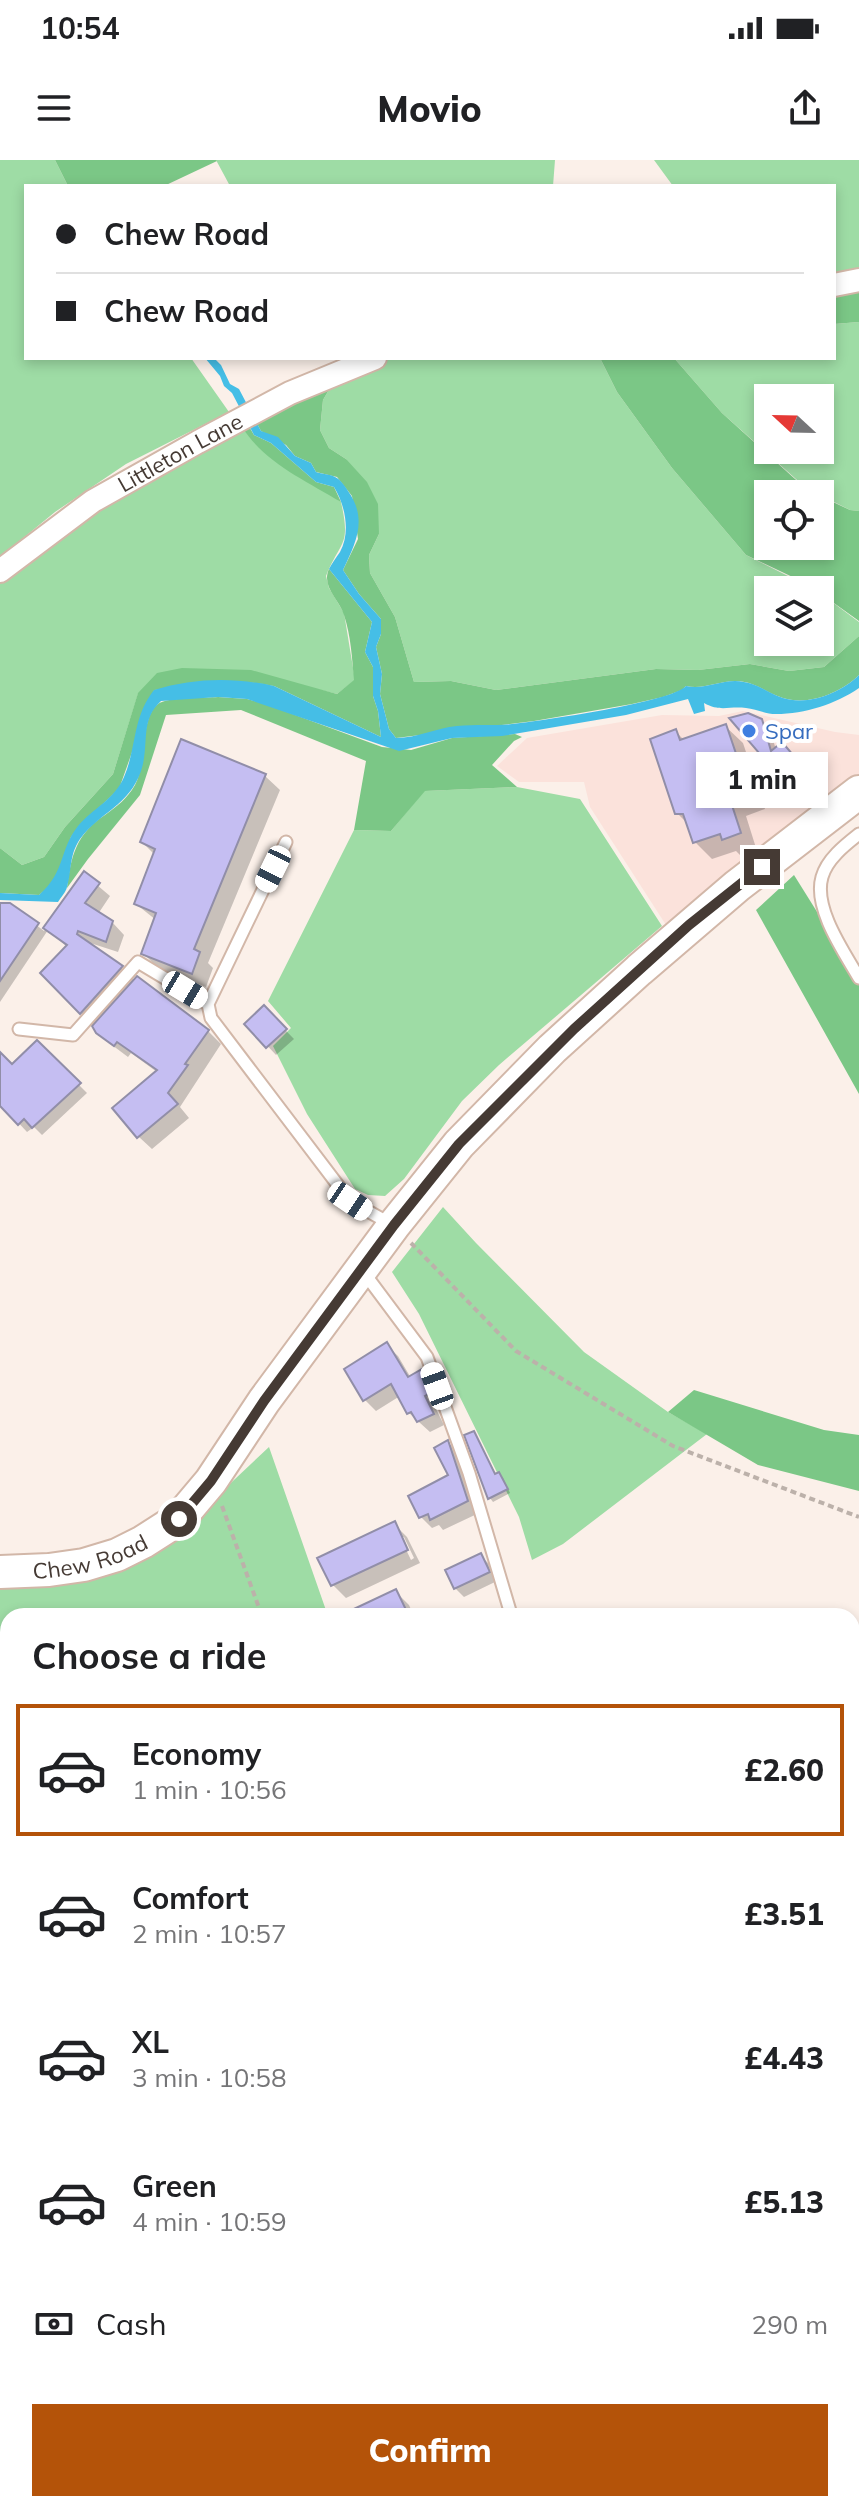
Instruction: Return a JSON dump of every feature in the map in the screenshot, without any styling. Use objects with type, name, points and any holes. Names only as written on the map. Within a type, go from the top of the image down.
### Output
[{"type":"main road","name":"Chew Road","points":[[0,1572],[84,1565],[117,1555],[179,1519],[211,1481],[264,1401],[394,1225],[459,1144],[552,1049],[689,925],[859,792]]},
{"type":"street","points":[[836,285],[859,280]]},
{"type":"street","name":"Littleton Lane","points":[[0,571],[93,501],[290,393],[370,360]]},
{"type":"lane","points":[[859,834],[840,849],[822,877],[821,900],[834,934],[859,978]]},
{"type":"lane","points":[[286,842],[208,1004],[211,1018],[350,1201],[394,1225]]},
{"type":"lane","points":[[19,1029],[73,1035],[138,962],[208,1004]]},
{"type":"lane","points":[[362,1270],[427,1357],[469,1473],[509,1608]]},
{"type":"path","points":[[394,1225],[516,1351],[673,1446],[859,1517]]},
{"type":"path","points":[[211,1481],[259,1608]]},
{"type":"shaded area","points":[[743,711],[859,735],[859,774],[666,925],[590,807],[584,782],[519,782],[497,766],[527,738],[662,715],[719,716]]},
{"type":"green space","points":[[0,160],[55,160],[67,184],[24,184],[24,360],[192,360],[229,412],[126,464],[55,512],[0,557]]},
{"type":"green space","points":[[55,160],[217,161],[168,184],[67,184]]},
{"type":"green space","points":[[216,160],[555,160],[553,184],[229,184]]},
{"type":"green space","points":[[654,160],[859,160],[859,270],[836,276],[836,184],[672,184]]},
{"type":"green space","points":[[859,286],[859,322],[836,324],[836,292]]},
{"type":"green space","points":[[859,322],[859,511],[834,502],[834,480],[797,480],[779,464],[834,464],[834,384],[754,384],[754,442],[722,413],[676,360],[836,360],[836,324]]},
{"type":"green space","points":[[387,360],[601,360],[617,392],[672,468],[746,555],[788,576],[754,576],[754,656],[834,656],[834,603],[859,622],[859,636],[824,667],[789,671],[750,664],[698,670],[656,669],[496,690],[451,681],[414,682],[395,617],[370,573],[369,555],[379,534],[346,459],[329,448],[320,430],[323,400],[334,381]]},
{"type":"green space","points":[[601,360],[676,360],[722,413],[754,442],[754,464],[778,464],[796,480],[754,480],[754,559],[746,555],[672,468],[617,392]]},
{"type":"green space","points":[[334,381],[323,400],[320,430],[329,448],[346,459],[367,482],[378,504],[379,534],[369,555],[370,573],[395,617],[414,682],[451,681],[496,690],[656,669],[698,670],[750,664],[789,671],[824,667],[859,636],[859,675],[834,692],[813,699],[793,700],[776,696],[750,683],[729,681],[686,686],[663,697],[534,721],[396,738],[389,729],[380,694],[382,674],[376,647],[381,634],[381,619],[343,570],[358,539],[352,496],[337,477],[316,472],[311,463],[295,456],[286,445],[261,431],[254,418]]},
{"type":"green space","points":[[247,423],[254,435],[271,443],[316,482],[334,487],[341,502],[287,470],[262,451],[242,427]]},
{"type":"green space","points":[[242,427],[341,502],[345,535],[326,576],[329,588],[344,613],[355,680],[337,694],[296,684],[138,694],[113,774],[65,827],[44,857],[22,865],[0,848],[0,583],[87,519]]},
{"type":"green space","points":[[834,503],[859,511],[859,621],[834,603],[834,576],[790,576],[757,560],[834,560]]},
{"type":"green space","points":[[329,569],[372,622],[365,652],[373,667],[373,696],[381,737],[274,686],[229,682],[154,690],[119,789],[71,837],[51,885],[39,895],[0,893],[0,848],[22,865],[44,857],[65,827],[113,774],[138,693],[157,673],[182,668],[251,670],[337,694],[354,680],[348,631],[342,609],[327,582]]},
{"type":"green space","points":[[247,699],[268,705],[382,747],[411,750],[452,738],[515,734],[522,737],[514,741],[492,765],[517,787],[425,791],[391,831],[354,830],[366,761],[241,710],[166,715],[140,795],[67,888],[73,856],[81,838],[135,785],[152,710],[169,700]]},
{"type":"green space","points":[[517,787],[580,799],[662,926],[499,1065],[462,1101],[404,1179],[385,1196],[368,1195],[355,1189],[307,1114],[273,1046],[291,1028],[268,1001],[354,830],[391,831],[424,791]]},
{"type":"green space","points":[[794,875],[859,979],[859,1094],[756,910]]},
{"type":"green space","points":[[443,1207],[584,1352],[668,1412],[707,1434],[563,1544],[532,1560],[519,1517],[419,1314],[392,1272]]},
{"type":"green space","points":[[694,1390],[824,1430],[859,1435],[859,1491],[758,1465],[668,1412]]},
{"type":"green space","points":[[269,1447],[325,1608],[0,1608],[0,1588],[126,1567],[187,1533],[218,1495]]},
{"type":"water","points":[[207,360],[216,360],[221,365],[230,384],[239,389],[261,431],[278,437],[295,456],[311,463],[316,472],[339,479],[354,501],[358,531],[343,570],[381,619],[381,634],[376,647],[382,674],[380,694],[389,729],[396,738],[457,726],[512,724],[576,715],[657,698],[686,686],[729,681],[749,683],[793,700],[824,696],[859,675],[859,688],[830,703],[787,714],[715,707],[704,703],[705,711],[694,714],[688,699],[626,715],[502,736],[452,738],[399,751],[247,699],[218,697],[161,701],[147,725],[144,761],[136,783],[122,801],[96,822],[76,845],[66,889],[58,902],[0,900],[0,893],[39,895],[48,886],[78,826],[120,785],[128,766],[138,722],[154,690],[214,680],[274,686],[381,737],[373,696],[373,667],[365,652],[372,622],[329,569],[340,552],[345,536],[344,510],[338,494],[334,487],[316,482],[271,443],[254,435],[220,376]]},
{"type":"building","points":[[748,713],[762,719],[771,751],[782,742],[821,788],[803,804],[729,718]]},
{"type":"building","points":[[726,724],[749,792],[730,799],[741,833],[722,840],[720,834],[693,843],[683,814],[675,814],[650,739],[676,729],[680,740]]},
{"type":"building","points":[[181,739],[266,774],[194,949],[200,952],[192,974],[141,954],[156,913],[134,904],[155,849],[140,842]]},
{"type":"building","points":[[84,871],[100,883],[85,903],[113,921],[106,942],[78,931],[77,934],[123,966],[80,1014],[40,973],[67,945],[43,928]]},
{"type":"building","points":[[0,903],[10,903],[39,923],[0,981]]},
{"type":"building","points":[[137,976],[209,1030],[168,1093],[178,1104],[137,1138],[112,1108],[157,1070],[117,1042],[114,1046],[96,1033],[92,1026]]},
{"type":"building","points":[[264,1005],[287,1029],[266,1048],[244,1024]]},
{"type":"building","points":[[37,1040],[81,1083],[32,1128],[24,1119],[18,1125],[0,1106],[0,1052],[12,1064]]},
{"type":"building","points":[[387,1342],[408,1377],[422,1369],[431,1393],[425,1396],[434,1414],[417,1422],[411,1412],[407,1414],[391,1384],[363,1401],[344,1369]]},
{"type":"building","points":[[474,1431],[495,1474],[499,1472],[508,1489],[488,1499],[464,1435]]},
{"type":"building","points":[[448,1440],[468,1501],[430,1520],[428,1514],[419,1518],[408,1496],[448,1475],[434,1448]]},
{"type":"building","points":[[395,1521],[408,1550],[331,1586],[317,1558]]},
{"type":"building","points":[[481,1553],[490,1572],[454,1589],[445,1570]]},
{"type":"building","points":[[396,1589],[405,1608],[356,1608]]},
{"type":"place","name":"Spar","points":[[749,731]]},
{"type":"route","points":[[179,1519],[211,1481],[264,1401],[394,1225],[459,1144],[552,1049],[689,925],[762,867]]}]
